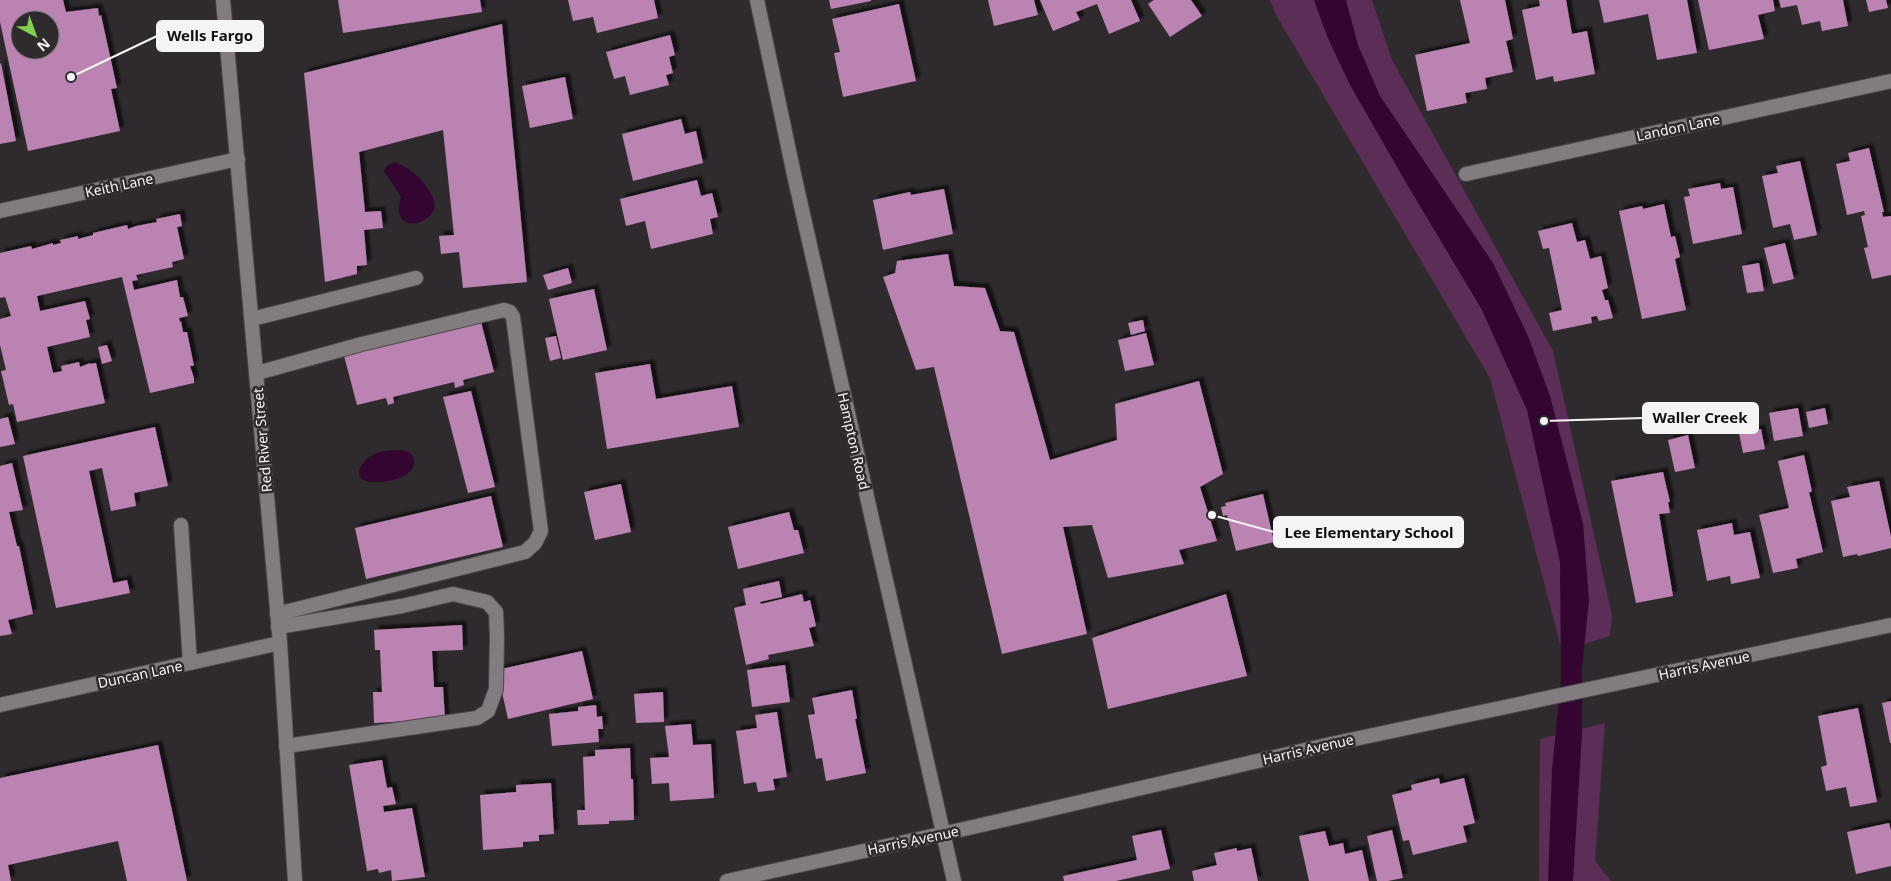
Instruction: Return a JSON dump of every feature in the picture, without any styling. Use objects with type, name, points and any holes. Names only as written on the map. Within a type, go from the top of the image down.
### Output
[{"type":"street","name":"Red River Street","points":[[223,0],[280,644],[295,881]]},
{"type":"street","name":"Hampton Road","points":[[757,0],[795,179],[954,881]]},
{"type":"street","name":"Landon Lane","points":[[1466,174],[1891,81]]},
{"type":"street","name":"Keith Lane","points":[[0,211],[238,159]]},
{"type":"street","points":[[252,319],[416,278]]},
{"type":"street","points":[[256,374],[362,344],[504,310],[510,312],[513,317],[541,530],[535,543],[525,552],[278,621]]},
{"type":"street","points":[[181,525],[190,663]]},
{"type":"street","points":[[278,621],[402,606],[453,594],[487,602],[496,612],[496,689],[488,711],[476,718],[286,746]]},
{"type":"street","name":"Harris Avenue","points":[[727,881],[943,834],[1331,744],[1891,625]]},
{"type":"street","name":"Duncan Lane","points":[[0,705],[280,644]]},
{"type":"shaded area","points":[[1270,0],[1372,0],[1392,60],[1553,351],[1612,615],[1610,636],[1562,651],[1490,378],[1276,15]]},
{"type":"shaded area","points":[[1314,0],[1346,0],[1358,45],[1380,96],[1493,263],[1528,336],[1550,396],[1583,523],[1589,600],[1582,669],[1582,733],[1573,881],[1548,881],[1552,770],[1561,681],[1560,562],[1527,410],[1482,310],[1350,85],[1327,36]]},
{"type":"shaded area","points":[[394,162],[415,174],[431,194],[435,204],[434,209],[422,222],[410,223],[405,222],[401,218],[399,204],[401,197],[384,171],[387,166]]},
{"type":"shaded area","points":[[399,450],[409,452],[412,455],[413,466],[408,473],[387,481],[374,482],[362,479],[359,472],[368,458],[382,451]]},
{"type":"shaded area","points":[[1605,723],[1595,861],[1611,881],[1539,881],[1540,739]]},
{"type":"building","points":[[0,0],[63,0],[66,12],[98,8],[117,88],[111,89],[120,131],[28,151],[0,22]]},
{"type":"building","points":[[338,0],[480,0],[482,12],[343,33]]},
{"type":"building","points":[[568,0],[654,0],[658,18],[597,33],[593,17],[573,21]]},
{"type":"building","points":[[829,0],[871,0],[871,1],[831,9]]},
{"type":"building","points":[[988,0],[1034,0],[1038,15],[994,26]]},
{"type":"building","points":[[1040,0],[1131,0],[1140,21],[1109,34],[1097,4],[1076,12],[1080,20],[1053,31]]},
{"type":"building","points":[[1154,0],[1191,0],[1202,16],[1170,37],[1148,4]]},
{"type":"building","points":[[1460,0],[1505,0],[1513,39],[1506,41],[1513,72],[1485,78],[1487,89],[1465,93],[1467,103],[1427,111],[1415,55],[1470,43]]},
{"type":"building","points":[[1539,0],[1566,0],[1572,34],[1587,31],[1595,74],[1554,82],[1553,76],[1536,80],[1522,10],[1540,6]]},
{"type":"building","points":[[1599,0],[1687,0],[1697,53],[1657,60],[1648,14],[1604,23]]},
{"type":"building","points":[[1698,0],[1773,0],[1775,11],[1758,15],[1764,39],[1709,50]]},
{"type":"building","points":[[1779,0],[1843,0],[1848,26],[1822,31],[1820,21],[1802,25],[1797,5],[1781,8]]},
{"type":"building","points":[[1866,0],[1886,0],[1888,8],[1869,12]]},
{"type":"building","points":[[899,4],[916,81],[843,97],[834,53],[840,52],[832,19]]},
{"type":"building","points":[[502,24],[527,282],[463,288],[459,252],[441,254],[439,236],[454,235],[443,130],[359,152],[365,212],[381,211],[383,228],[364,230],[367,265],[357,266],[357,274],[325,282],[304,73]]},
{"type":"building","points":[[670,35],[675,55],[669,57],[673,73],[666,75],[669,85],[630,95],[625,76],[614,79],[606,52]]},
{"type":"building","points":[[0,64],[16,141],[0,144]]},
{"type":"building","points":[[565,77],[573,119],[530,128],[522,86]]},
{"type":"building","points":[[681,119],[685,134],[696,131],[703,163],[633,181],[622,134]]},
{"type":"building","points":[[1869,148],[1884,212],[1882,212],[1883,217],[1891,216],[1891,275],[1872,279],[1864,248],[1868,247],[1861,216],[1865,215],[1864,211],[1847,215],[1836,164],[1850,161],[1848,153]]},
{"type":"building","points":[[1800,161],[1817,235],[1794,240],[1790,224],[1773,228],[1762,176],[1778,173],[1776,166]]},
{"type":"building","points":[[697,180],[701,196],[712,193],[718,217],[710,219],[713,234],[651,249],[645,221],[626,226],[620,199]]},
{"type":"building","points":[[1720,183],[1721,189],[1733,187],[1742,234],[1693,244],[1684,197],[1690,196],[1688,189]]},
{"type":"building","points":[[944,189],[953,234],[883,250],[873,200],[910,192],[911,195]]},
{"type":"building","points":[[1664,204],[1671,237],[1675,236],[1680,257],[1675,259],[1686,310],[1642,319],[1619,211],[1642,206],[1643,209]]},
{"type":"building","points":[[180,214],[182,226],[177,227],[184,259],[172,262],[173,267],[136,275],[138,280],[132,281],[134,290],[177,280],[180,297],[183,297],[188,316],[179,318],[183,332],[187,332],[194,366],[190,366],[194,383],[150,393],[122,277],[37,296],[40,311],[85,301],[90,319],[86,320],[90,337],[47,347],[53,373],[62,371],[61,366],[79,362],[80,367],[96,363],[105,403],[17,422],[13,404],[9,405],[1,371],[6,370],[0,345],[0,319],[11,316],[5,297],[0,298],[0,253],[31,246],[32,249],[53,243],[53,245],[61,243],[60,240],[78,236],[78,239],[93,235],[93,233],[127,225],[128,229],[157,222],[156,219]]},
{"type":"building","points":[[1572,223],[1577,242],[1585,240],[1590,259],[1601,256],[1608,288],[1602,290],[1605,300],[1608,300],[1613,318],[1599,321],[1597,316],[1591,317],[1592,323],[1553,331],[1549,313],[1562,310],[1549,248],[1543,249],[1538,231]]},
{"type":"building","points":[[1785,243],[1794,279],[1773,284],[1764,248]]},
{"type":"building","points":[[948,254],[954,286],[985,288],[1000,331],[1014,332],[1050,460],[1117,440],[1115,404],[1199,381],[1223,474],[1200,487],[1217,541],[1179,550],[1184,564],[1108,578],[1092,525],[1063,527],[1087,634],[1002,654],[934,367],[916,370],[883,277],[895,273],[897,261]]},
{"type":"building","points":[[1759,263],[1764,291],[1747,293],[1742,266]]},
{"type":"building","points":[[568,268],[572,283],[548,290],[543,275]]},
{"type":"building","points":[[594,289],[607,350],[563,360],[549,299]]},
{"type":"building","points":[[480,318],[494,372],[463,380],[464,385],[455,388],[454,382],[393,397],[394,403],[388,405],[386,398],[357,405],[343,352]]},
{"type":"building","points":[[1143,320],[1145,331],[1131,335],[1128,323]]},
{"type":"building","points":[[1146,333],[1154,365],[1125,371],[1118,340]]},
{"type":"building","points":[[556,336],[561,358],[550,361],[545,338]]},
{"type":"building","points":[[107,345],[112,361],[102,364],[98,347]]},
{"type":"building","points":[[650,364],[656,399],[732,386],[739,427],[607,449],[595,373]]},
{"type":"building","points":[[471,391],[495,487],[468,493],[443,397]]},
{"type":"building","points":[[1798,408],[1803,436],[1774,441],[1769,413]]},
{"type":"building","points":[[1825,408],[1828,424],[1809,428],[1806,412]]},
{"type":"building","points":[[8,417],[15,444],[0,447],[0,419]]},
{"type":"building","points":[[155,427],[168,486],[134,493],[136,506],[111,511],[102,468],[89,471],[113,583],[127,580],[130,593],[56,608],[23,456]]},
{"type":"building","points":[[1761,429],[1765,449],[1743,453],[1739,433]]},
{"type":"building","points":[[1688,435],[1695,468],[1675,472],[1668,440]]},
{"type":"building","points":[[1804,455],[1812,492],[1809,492],[1823,552],[1796,559],[1798,568],[1773,573],[1759,515],[1789,508],[1778,461]]},
{"type":"building","points":[[12,463],[23,510],[9,512],[17,546],[19,546],[33,614],[8,620],[12,634],[0,636],[0,466]]},
{"type":"building","points":[[1663,472],[1670,502],[1668,502],[1670,513],[1659,514],[1673,596],[1636,603],[1611,481]]},
{"type":"building","points":[[1879,481],[1891,537],[1891,548],[1858,556],[1857,554],[1843,557],[1831,501],[1850,497],[1847,487]]},
{"type":"building","points":[[621,484],[631,532],[595,540],[584,492]]},
{"type":"building","points":[[1263,494],[1274,542],[1236,551],[1227,515],[1223,516],[1221,507],[1226,506],[1225,503]]},
{"type":"building","points":[[491,496],[503,547],[366,579],[355,528]]},
{"type":"building","points":[[789,512],[794,530],[798,530],[804,553],[738,569],[728,527]]},
{"type":"building","points":[[1732,523],[1734,535],[1750,532],[1760,578],[1731,584],[1730,576],[1707,581],[1697,530]]},
{"type":"building","points":[[779,581],[782,597],[760,602],[761,604],[802,594],[804,602],[810,600],[816,626],[809,628],[814,646],[768,655],[769,659],[746,665],[734,608],[746,605],[743,589]]},
{"type":"building","points":[[1226,594],[1247,676],[1108,709],[1092,638]]},
{"type":"building","points":[[462,625],[463,650],[432,651],[434,687],[443,687],[445,719],[374,723],[373,692],[382,692],[380,650],[375,650],[374,630]]},
{"type":"building","points":[[582,651],[593,699],[508,719],[497,670]]},
{"type":"building","points":[[785,665],[790,702],[752,707],[747,670]]},
{"type":"building","points":[[852,690],[857,719],[855,719],[866,773],[826,781],[822,758],[816,759],[808,715],[815,714],[812,698]]},
{"type":"building","points":[[663,692],[664,722],[636,723],[634,694]]},
{"type":"building","points":[[1891,701],[1891,743],[1890,743],[1882,703]]},
{"type":"building","points":[[596,705],[597,717],[602,716],[603,729],[598,729],[599,742],[552,746],[549,714],[578,711],[578,707]]},
{"type":"building","points":[[1858,708],[1877,802],[1850,807],[1846,787],[1826,791],[1821,767],[1827,765],[1818,716]]},
{"type":"building","points":[[777,712],[787,777],[773,779],[775,790],[758,792],[756,782],[744,784],[736,731],[757,728],[755,715]]},
{"type":"building","points":[[691,724],[693,745],[711,744],[714,798],[670,801],[669,783],[652,784],[650,758],[669,757],[665,726]]},
{"type":"building","points":[[158,745],[187,881],[127,881],[118,841],[8,865],[11,881],[0,881],[0,778]]},
{"type":"building","points":[[630,748],[634,820],[609,821],[609,824],[578,825],[577,810],[585,810],[583,757],[595,756],[595,750]]},
{"type":"building","points":[[382,760],[387,788],[392,787],[396,804],[383,806],[384,812],[412,808],[425,877],[392,881],[391,870],[379,873],[378,869],[367,871],[349,765]]},
{"type":"building","points":[[1439,778],[1440,784],[1464,778],[1475,823],[1463,826],[1467,842],[1413,855],[1409,840],[1403,841],[1392,795],[1412,790],[1411,785]]},
{"type":"building","points":[[551,783],[554,834],[539,835],[539,841],[523,842],[523,847],[483,850],[480,795],[516,792],[516,785]]},
{"type":"building","points":[[1889,823],[1891,831],[1891,866],[1856,874],[1847,832]]},
{"type":"building","points":[[1161,830],[1170,869],[1116,881],[1064,881],[1063,876],[1137,860],[1132,836]]},
{"type":"building","points":[[1392,830],[1403,878],[1377,881],[1367,836]]},
{"type":"building","points":[[1325,831],[1329,846],[1343,843],[1345,854],[1362,850],[1369,881],[1309,881],[1299,836]]},
{"type":"building","points":[[1237,848],[1237,851],[1251,848],[1258,881],[1194,881],[1192,871],[1217,865],[1214,853]]},
{"type":"place","name":"Wells Fargo","points":[[71,77]]},
{"type":"place","name":"Waller Creek","points":[[1544,421]]},
{"type":"place","name":"Lee Elementary School","points":[[1212,515]]}]
